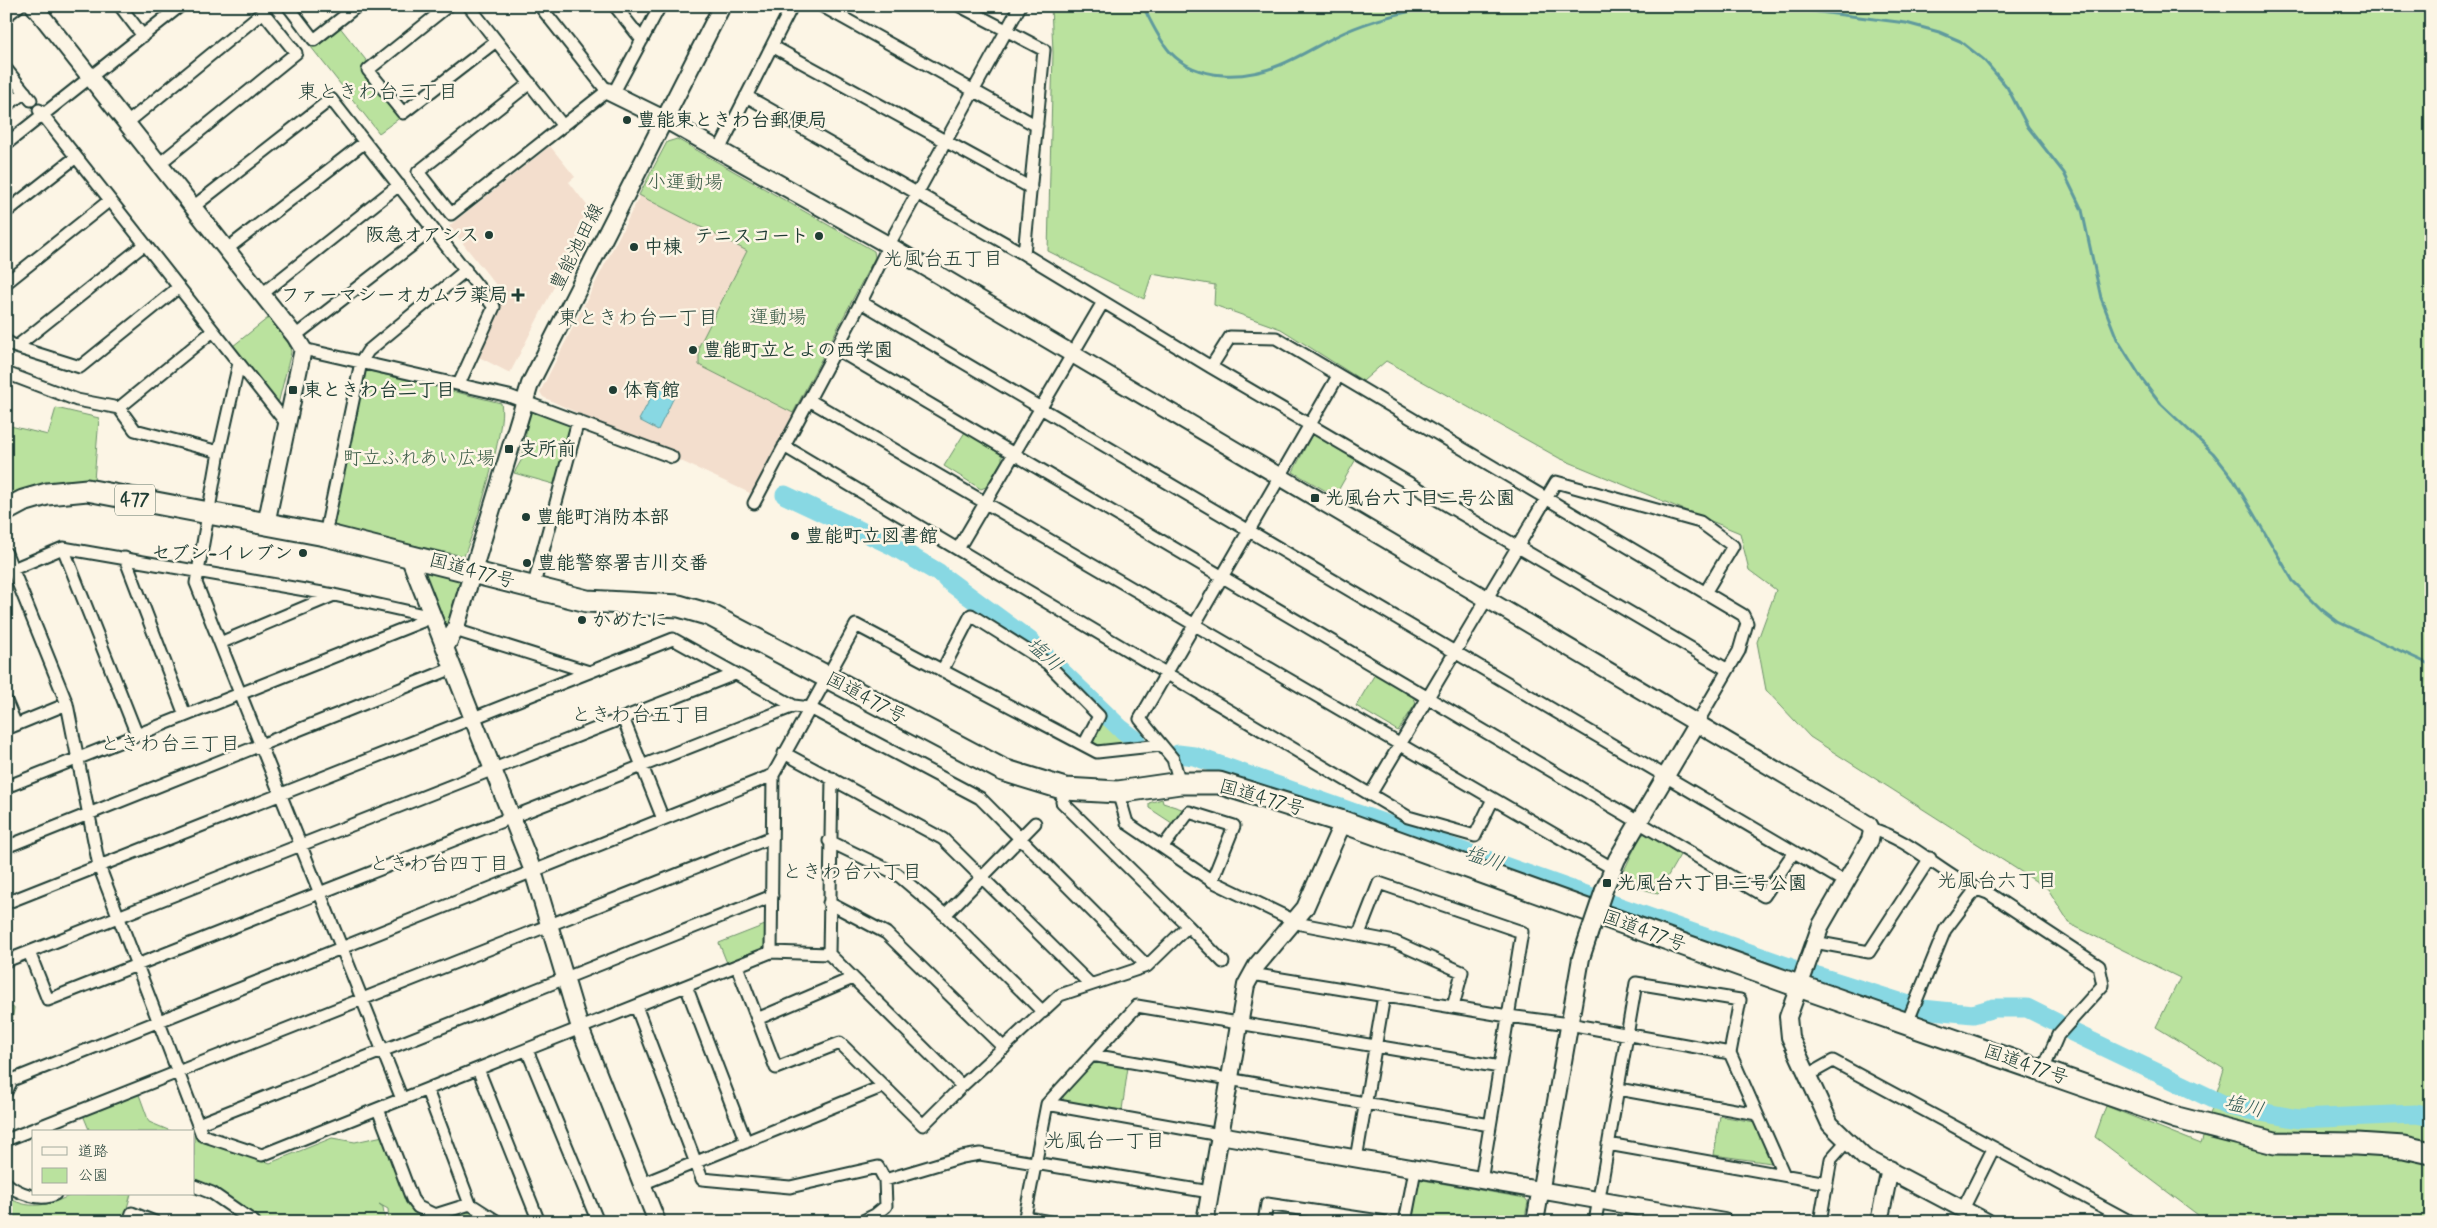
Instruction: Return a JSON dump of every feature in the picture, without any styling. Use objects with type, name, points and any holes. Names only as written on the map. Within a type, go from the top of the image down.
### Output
[{"type":"highway","name":"国道477号","points":[[6,510],[22,501],[47,494],[87,490],[209,515],[325,535],[408,554],[586,601],[630,602],[687,608],[710,615],[1003,770],[1065,789],[1118,792],[1180,783],[1218,783],[1343,822],[2177,1118],[2275,1143],[2357,1144],[2404,1147],[2431,1153]]},
{"type":"street","points":[[6,16],[19,6]]},
{"type":"street","points":[[34,6],[227,249],[299,343],[361,362],[523,400],[672,457]]},
{"type":"street","points":[[120,6],[143,36]]},
{"type":"street","points":[[6,144],[41,112],[90,77],[180,6]]},
{"type":"street","points":[[288,6],[314,40],[357,6]]},
{"type":"street","points":[[448,6],[368,70],[403,112],[496,41]]},
{"type":"street","points":[[469,6],[563,126]]},
{"type":"street","points":[[540,6],[610,92],[664,119],[888,245],[1864,822],[1872,829],[1882,832],[1930,858],[1976,889],[1988,893],[2099,966],[2103,985],[2058,1035],[2043,1070]]},
{"type":"street","points":[[615,6],[642,40]]},
{"type":"street","points":[[530,83],[418,172],[451,214],[563,126],[610,92],[642,40],[660,6]]},
{"type":"street","name":"豊能池田線","points":[[445,648],[455,630],[523,400],[722,6]]},
{"type":"street","points":[[719,150],[792,6]]},
{"type":"street","points":[[822,6],[1037,126]]},
{"type":"street","points":[[960,6],[1044,50],[1024,254]]},
{"type":"street","points":[[754,503],[861,302],[888,245],[919,192],[1020,6]]},
{"type":"street","points":[[127,123],[263,12],[296,53],[159,164]]},
{"type":"street","points":[[772,46],[1031,188]]},
{"type":"street","points":[[6,68],[28,96],[6,106]]},
{"type":"street","points":[[746,96],[919,192],[1211,367],[1728,670]]},
{"type":"street","points":[[193,207],[331,98],[494,306],[459,384]]},
{"type":"street","points":[[41,112],[287,424]]},
{"type":"street","points":[[227,249],[365,142]]},
{"type":"street","points":[[6,212],[76,157]]},
{"type":"street","points":[[262,294],[399,185]]},
{"type":"street","points":[[6,283],[110,200]]},
{"type":"street","points":[[266,524],[287,424],[299,343],[434,229]]},
{"type":"street","points":[[11,344],[145,244]]},
{"type":"street","points":[[325,535],[361,362],[368,350],[466,270]]},
{"type":"street","points":[[11,344],[80,367],[179,287]]},
{"type":"street","points":[[861,302],[1845,882]]},
{"type":"street","points":[[958,549],[1103,302]]},
{"type":"street","points":[[119,408],[213,330]]},
{"type":"street","points":[[1211,367],[1230,337],[1276,338],[1742,615],[1747,623],[1739,651],[1612,868],[1604,890],[1581,958],[1534,1222]]},
{"type":"street","points":[[836,349],[1764,896],[1794,852]]},
{"type":"street","points":[[239,363],[219,452],[196,584],[402,1099]]},
{"type":"street","points":[[6,373],[77,400],[119,408],[135,430],[219,452]]},
{"type":"street","points":[[1180,783],[1173,759],[1140,719],[1338,376]]},
{"type":"street","points":[[809,400],[1612,868]]},
{"type":"street","points":[[533,588],[578,421]]},
{"type":"street","points":[[784,446],[1408,817],[1475,836],[1493,799]]},
{"type":"street","points":[[1370,795],[1556,482],[1700,522],[1733,546],[1705,593]]},
{"type":"street","points":[[13,569],[64,548],[334,595],[433,617]]},
{"type":"street","points":[[64,548],[137,734]]},
{"type":"street","points":[[6,553],[66,704],[99,866],[202,1135],[262,1155],[771,952],[828,954],[962,1086]]},
{"type":"street","points":[[408,554],[533,871],[580,1028],[656,1222]]},
{"type":"street","points":[[125,558],[184,716]]},
{"type":"street","points":[[220,644],[334,595]]},
{"type":"street","points":[[942,671],[971,614],[1047,663],[1099,716],[1084,745]]},
{"type":"street","points":[[6,786],[433,617]]},
{"type":"street","points":[[771,952],[773,775],[856,625],[1097,752],[1161,745]]},
{"type":"street","points":[[455,630],[589,672]]},
{"type":"street","points":[[6,903],[673,639],[794,706],[810,708],[980,798],[1147,966]]},
{"type":"street","points":[[6,847],[453,668]]},
{"type":"street","points":[[6,961],[735,674]]},
{"type":"street","points":[[6,701],[11,727],[66,704]]},
{"type":"street","points":[[29,952],[48,1000],[794,706]]},
{"type":"street","points":[[623,718],[663,819]]},
{"type":"street","points":[[784,753],[943,839],[1090,984]]},
{"type":"street","points":[[6,1092],[12,1080],[773,775]]},
{"type":"street","points":[[828,954],[829,841],[832,778]]},
{"type":"street","points":[[1065,789],[1062,802],[1223,962]]},
{"type":"street","points":[[1118,792],[1127,823],[1212,881],[1294,921],[1395,942],[1462,972],[1453,1007]]},
{"type":"street","points":[[1163,847],[1189,812],[1234,826],[1212,881]]},
{"type":"street","points":[[1205,1222],[1228,1079],[1246,984],[1251,974],[1312,896],[1343,822]]},
{"type":"street","points":[[945,915],[1035,823]]},
{"type":"street","points":[[1872,829],[1870,840],[1821,924],[1788,1017],[1790,1037],[1830,1124],[1864,1157],[1987,1222]]},
{"type":"street","points":[[6,1140],[772,837]]},
{"type":"street","points":[[829,841],[897,874],[945,915],[1043,1012]]},
{"type":"street","points":[[1814,942],[1869,952],[1930,858]]},
{"type":"street","points":[[1359,934],[1379,884],[1522,932],[1481,1181]]},
{"type":"street","points":[[1906,1023],[1945,930],[1976,889]]},
{"type":"street","points":[[198,1124],[772,896]]},
{"type":"street","points":[[829,903],[886,933],[1004,1048]]},
{"type":"street","points":[[737,966],[776,1068],[840,1043],[923,1124],[1060,995],[1147,966],[1188,926]]},
{"type":"street","points":[[1251,974],[1508,1016],[1569,1024],[1627,1036],[1730,1053]]},
{"type":"street","points":[[757,1019],[853,978]]},
{"type":"street","points":[[1595,1222],[1636,983],[1740,1000],[1730,1053],[1784,1175]]},
{"type":"street","points":[[686,986],[746,1142]]},
{"type":"street","points":[[1356,1159],[1384,996]]},
{"type":"street","points":[[636,1006],[702,1179],[790,1187],[878,1167],[885,1180],[886,1206],[876,1215],[861,1222]]},
{"type":"street","points":[[1050,1222],[1025,1220],[1047,1104],[1137,1006],[1500,1067]]},
{"type":"street","points":[[527,1050],[598,1222]]},
{"type":"street","points":[[1092,1055],[1490,1125]]},
{"type":"street","points":[[1808,1075],[1832,1061],[2131,1222]]},
{"type":"street","points":[[478,1069],[539,1222]]},
{"type":"street","points":[[642,1184],[884,1086]]},
{"type":"street","points":[[1618,1088],[1757,1114]]},
{"type":"street","points":[[427,1090],[470,1204],[498,1222]]},
{"type":"street","points":[[1047,1104],[1415,1170],[1724,1222]]},
{"type":"street","points":[[378,1109],[412,1199],[418,1207],[435,1215],[470,1204]]},
{"type":"street","points":[[1820,1222],[1831,1159],[1847,1141]]},
{"type":"street","points":[[1608,1144],[1827,1182]]},
{"type":"street","points":[[1963,1209],[1993,1149]]},
{"type":"street","points":[[885,1180],[962,1156],[980,1154],[1210,1192]]},
{"type":"street","points":[[1405,1222],[1415,1170]]},
{"type":"street","points":[[1880,1222],[1890,1170]]},
{"type":"street","points":[[6,1183],[26,1195],[32,1195]]},
{"type":"street","points":[[195,1186],[212,1193],[254,1222]]},
{"type":"street","points":[[38,1196],[52,1196]]},
{"type":"street","points":[[1264,1222],[1267,1204],[1386,1222]]},
{"type":"street","points":[[129,1222],[132,1213],[154,1222]]},
{"type":"shaded area","name":"豊能町立とよの西学園","points":[[667,142],[874,251],[875,257],[752,494],[543,397],[540,392]]},
{"type":"shaded area","points":[[550,146],[575,177],[569,182],[592,212],[510,373],[477,356],[502,308],[488,291],[496,285],[449,226]]},
{"type":"green space","points":[[1051,6],[2431,6],[2431,1222],[2195,1222],[2198,1215],[2095,1137],[2106,1106],[2201,1144],[2224,1069],[2156,1027],[2180,978],[2070,924],[2048,889],[1810,737],[1766,690],[1757,642],[1776,590],[1749,570],[1740,533],[1559,458],[1386,361],[1363,381],[1281,329],[1214,305],[1215,285],[1152,274],[1144,299],[1048,251],[1053,52]]},
{"type":"green space","points":[[339,26],[369,64],[401,117],[379,133],[311,47]]},
{"type":"green space","name":"運動場","points":[[677,139],[874,251],[875,257],[793,413],[699,365],[699,346],[747,251],[639,195],[667,142]]},
{"type":"green space","points":[[268,318],[289,344],[291,352],[278,404],[233,346]]},
{"type":"green space","name":"町立ふれあい広場","points":[[366,370],[501,403],[502,415],[495,455],[464,556],[341,530],[333,525],[363,372]]},
{"type":"green space","points":[[56,408],[99,418],[94,480],[65,480],[6,500],[6,425],[48,435]]},
{"type":"green space","points":[[536,410],[570,424],[573,431],[557,485],[514,473],[522,459],[529,414]]},
{"type":"green space","points":[[965,432],[1002,455],[1002,460],[986,487],[981,489],[944,466]]},
{"type":"green space","points":[[1314,435],[1356,459],[1335,496],[1293,472],[1311,436]]},
{"type":"green space","points":[[420,568],[457,577],[460,581],[446,629]]},
{"type":"green space","points":[[1375,674],[1414,698],[1416,703],[1398,731],[1356,706]]},
{"type":"green space","points":[[1107,715],[1133,740],[1134,744],[1095,745],[1093,740]]},
{"type":"green space","points":[[1162,799],[1163,803],[1185,810],[1175,825],[1149,808],[1149,803]]},
{"type":"green space","points":[[1645,833],[1680,855],[1658,893],[1618,883],[1640,837]]},
{"type":"green space","points":[[765,925],[764,946],[762,949],[727,963],[719,943]]},
{"type":"green space","points":[[6,1005],[14,1008],[6,1061]]},
{"type":"green space","points":[[1094,1061],[1128,1067],[1122,1110],[1065,1101],[1063,1099],[1063,1095]]},
{"type":"green space","points":[[137,1089],[149,1122],[168,1130],[89,1130],[83,1115]]},
{"type":"green space","points":[[1720,1116],[1755,1122],[1773,1160],[1771,1163],[1714,1155]]},
{"type":"green space","points":[[195,1132],[270,1163],[332,1138],[355,1142],[383,1136],[408,1200],[425,1219],[439,1221],[469,1211],[485,1222],[389,1222],[388,1209],[379,1204],[383,1207],[385,1222],[264,1222],[195,1180]]},
{"type":"green space","points":[[1417,1179],[1525,1198],[1528,1202],[1524,1222],[1409,1222]]},
{"type":"green space","points":[[6,1195],[22,1204],[30,1205],[48,1204],[68,1196],[130,1196],[123,1222],[6,1222]]},
{"type":"water","points":[[657,386],[675,395],[658,430],[639,420]]},
{"type":"waterway","points":[[1143,6],[1158,36],[1170,52],[1181,62],[1194,69],[1223,75],[1238,75],[1267,70],[1355,28],[1387,17],[1432,6]]},
{"type":"waterway","points":[[1772,6],[1906,23],[1939,32],[1960,41],[1984,60],[2007,87],[2028,127],[2064,173],[2082,210],[2101,298],[2117,339],[2142,379],[2161,404],[2213,453],[2232,477],[2293,581],[2321,609],[2338,622],[2431,665]]},
{"type":"waterway","name":"塩川","points":[[785,495],[893,546],[939,573]]},
{"type":"waterway","name":"塩川","points":[[946,579],[1030,641],[1120,728],[1136,740]]},
{"type":"waterway","name":"塩川","points":[[1178,754],[1194,756],[1789,967]]},
{"type":"waterway","name":"塩川","points":[[1818,976],[1906,1004]]},
{"type":"waterway","name":"塩川","points":[[1922,1009],[1973,1014],[1994,1008],[2027,1008],[2057,1023]]},
{"type":"waterway","name":"塩川","points":[[2072,1032],[2227,1106],[2299,1119],[2416,1114],[2431,1117]]},
{"type":"place","name":"豊能東ときわ台郵便局","points":[[627,120]]},
{"type":"place","name":"阪急オアシス","points":[[489,235]]},
{"type":"place","name":"テニスコート","points":[[819,236]]},
{"type":"place","name":"中棟","points":[[634,247]]},
{"type":"place","name":"ファーマシーオカムラ薬局","points":[[518,295]]},
{"type":"place","name":"豊能町立とよの西学園","points":[[693,350]]},
{"type":"place","name":"東ときわ台二丁目","points":[[293,390]]},
{"type":"place","name":"体育館","points":[[613,390]]},
{"type":"place","name":"支所前","points":[[509,449]]},
{"type":"place","name":"光風台六丁目二号公園","points":[[1315,498]]},
{"type":"place","name":"豊能町消防本部","points":[[526,517]]},
{"type":"place","name":"豊能町立図書館","points":[[795,536]]},
{"type":"place","name":"セブン-イレブン","points":[[303,553]]},
{"type":"place","name":"豊能警察署吉川交番","points":[[527,563]]},
{"type":"place","name":"かめたに","points":[[582,620]]},
{"type":"place","name":"光風台六丁目三号公園","points":[[1607,883]]},
{"type":"district","name":"東ときわ台三丁目","points":[[378,92]]},
{"type":"district","name":"光風台五丁目","points":[[943,259]]},
{"type":"district","name":"東ときわ台一丁目","points":[[638,318]]},
{"type":"district","name":"ときわ台五丁目","points":[[641,715]]},
{"type":"district","name":"ときわ台三丁目","points":[[170,744]]},
{"type":"district","name":"ときわ台四丁目","points":[[439,864]]},
{"type":"district","name":"ときわ台六丁目","points":[[852,872]]},
{"type":"district","name":"光風台六丁目","points":[[1997,881]]},
{"type":"district","name":"光風台一丁目","points":[[1105,1141]]},
{"type":"park label","name":"小運動場","points":[[685,182]]}]
